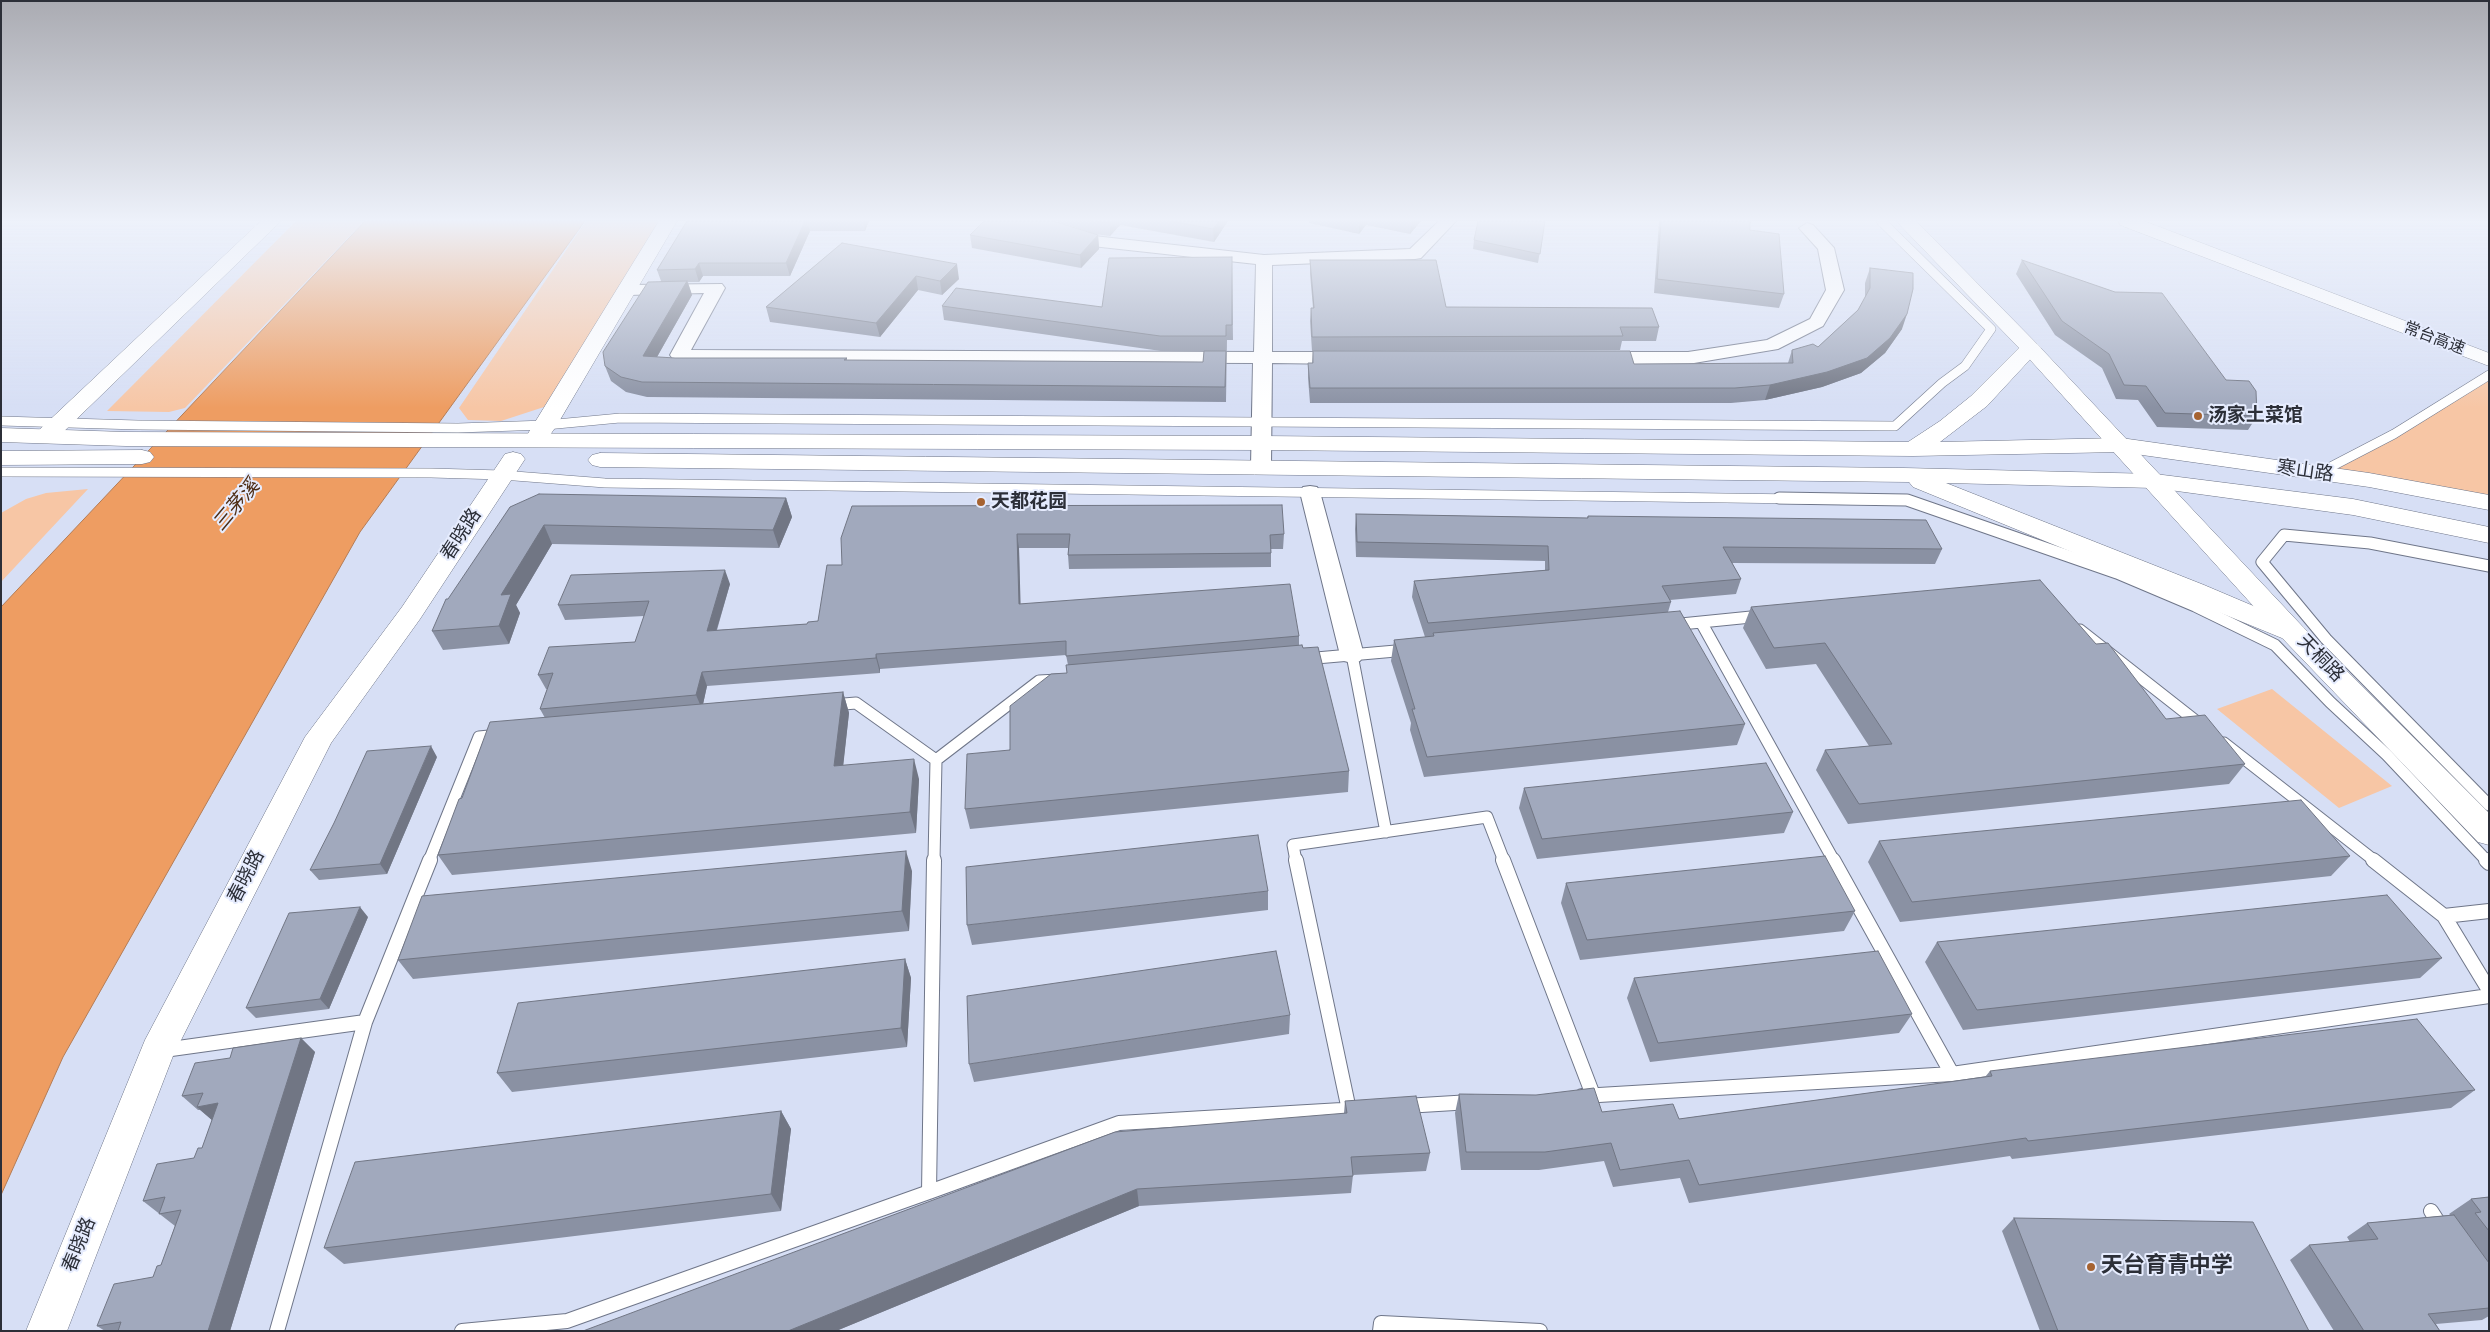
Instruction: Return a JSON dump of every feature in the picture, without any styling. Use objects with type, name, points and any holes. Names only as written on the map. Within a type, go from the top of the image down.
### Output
[{"type":"main road","points":[[54,429],[207,283]]},
{"type":"main road","name":"春晓路","points":[[46,1331],[157,1051],[320,737],[411,613],[524,450],[632,283]]},
{"type":"main road","name":"天桐路","points":[[1966,283],[2155,481],[2294,634],[2489,833]]},
{"type":"main road","name":"常台高速","points":[[2289,283],[2489,360]]},
{"type":"main road","name":"常台高速","points":[[2318,283],[2489,348]]},
{"type":"main road","points":[[1913,449],[1948,426],[1979,401],[2030,348]]},
{"type":"main road","points":[[1,435],[54,429],[447,450]]},
{"type":"main road","points":[[1,458],[99,464],[447,450],[1261,444]]},
{"type":"main road","name":"寒山路","points":[[1261,444],[1913,449],[2121,445],[2369,480],[2489,504]]},
{"type":"main road","name":"寒山路","points":[[1261,444],[1904,475],[2155,481],[2353,507],[2489,535]]},
{"type":"main road","points":[[1904,475],[2195,591],[2294,634]]},
{"type":"street","points":[[1261,444],[1264,283]]},
{"type":"street","points":[[1579,358],[1688,358],[1772,345],[1817,322],[1835,290],[1834,283]]},
{"type":"street","points":[[628,290],[716,288],[679,355],[1361,358]]},
{"type":"street","points":[[1310,492],[1352,655]]},
{"type":"lane","points":[[447,450],[524,450],[620,418],[1261,444],[1894,426],[1942,383],[1965,366],[1991,329],[1944,283]]},
{"type":"lane","points":[[2317,474],[2394,434],[2489,375]]},
{"type":"lane","points":[[1,421],[54,429]]},
{"type":"lane","points":[[524,450],[605,484],[1908,500],[2117,573],[2195,606],[2275,645],[2330,702],[2387,755],[2489,863]]},
{"type":"lane","points":[[1,472],[99,464]]},
{"type":"lane","points":[[2489,566],[2370,543],[2284,536],[2262,562],[2326,639],[2489,805]]},
{"type":"lane","points":[[1662,626],[1769,616]]},
{"type":"lane","points":[[1701,622],[1952,1074]]},
{"type":"lane","points":[[2070,622],[2444,916],[2489,990]]},
{"type":"lane","points":[[1293,660],[1420,648]]},
{"type":"lane","points":[[1352,655],[1386,832]]},
{"type":"lane","points":[[936,760],[1040,681],[1069,679]]},
{"type":"lane","points":[[816,707],[856,703],[936,760]]},
{"type":"lane","points":[[278,1331],[365,1022],[479,737],[508,735]]},
{"type":"lane","points":[[930,1192],[936,760]]},
{"type":"lane","points":[[1349,1110],[1293,845],[1487,818],[1593,1095]]},
{"type":"lane","points":[[2444,916],[2489,911]]},
{"type":"lane","points":[[1564,1097],[1952,1074],[2489,996]]},
{"type":"lane","points":[[157,1051],[365,1022]]},
{"type":"lane","points":[[462,1331],[567,1321],[1119,1123],[1486,1102]]},
{"type":"lane","points":[[2431,1211],[2452,1242]]},
{"type":"lane","points":[[1380,1331],[1381,1323],[1540,1331]]},
{"type":"shaded area","points":[[234,283],[304,283],[185,408],[169,412],[107,411]]},
{"type":"shaded area","points":[[544,283],[623,283],[544,407],[501,421],[468,420],[459,408]]},
{"type":"shaded area","points":[[2489,375],[2489,503],[2317,474]]},
{"type":"shaded area","points":[[88,489],[1,582],[1,513],[26,499],[46,493]]},
{"type":"shaded area","points":[[2272,689],[2392,786],[2339,808],[2217,709]]},
{"type":"water","name":"三茅溪","points":[[306,283],[540,283],[360,532],[63,1057],[1,1195],[1,607]]},
{"type":"building","points":[[647,283],[686,283],[643,356],[675,358],[847,358],[844,360],[1203,362],[1204,351],[1226,351],[1225,387],[642,382],[621,377],[605,366],[603,352]]},
{"type":"building","points":[[794,283],[910,283],[876,323],[766,307]]},
{"type":"building","points":[[1105,283],[1232,283],[1232,325],[1226,325],[1226,336],[1160,336],[942,306],[956,288],[1102,307]]},
{"type":"building","points":[[1312,283],[1441,283],[1446,307],[1652,308],[1659,327],[1620,327],[1623,336],[1312,337],[1311,308],[1314,308]]},
{"type":"building","points":[[1692,283],[1783,283],[1784,294]]},
{"type":"building","points":[[1870,283],[1913,283],[1907,314],[1890,338],[1867,358],[1827,372],[1770,385],[1735,388],[1310,388],[1308,363],[1313,363],[1313,351],[1630,351],[1634,364],[1793,363],[1792,350],[1813,344],[1818,347],[1858,310],[1870,288]]},
{"type":"building","points":[[2037,283],[2089,283],[2115,292],[2162,293],[2226,380],[2249,381],[2256,391],[2257,416],[2165,413],[2146,386],[2124,385],[2109,354],[2062,321]]},
{"type":"building","points":[[539,494],[786,498],[773,530],[544,525],[501,595],[511,594],[499,626],[432,631],[446,599],[448,599],[510,507]]},
{"type":"building","points":[[1282,505],[1284,534],[1270,535],[1271,553],[1068,555],[1070,534],[1017,534],[1019,604],[1290,584],[1299,636],[1066,656],[1066,641],[876,654],[876,658],[702,672],[696,695],[540,709],[553,673],[538,675],[549,647],[635,642],[649,601],[558,605],[571,575],[725,570],[707,631],[807,624],[808,622],[818,621],[827,565],[842,565],[841,538],[852,506]]},
{"type":"building","points":[[1356,514],[1588,518],[1588,516],[1926,520],[1942,549],[1723,547],[1741,579],[1662,586],[1671,602],[1428,623],[1414,581],[1549,570],[1548,546],[1357,542]]},
{"type":"building","points":[[2040,580],[2096,644],[2108,643],[2166,719],[2205,715],[2245,764],[1859,804],[1825,750],[1892,744],[1825,643],[1774,648],[1751,607]]},
{"type":"building","points":[[1680,611],[1745,724],[1427,757],[1394,640],[1434,636],[1433,633]]},
{"type":"building","points":[[1302,645],[1303,648],[1318,647],[1349,771],[965,809],[967,754],[1010,750],[1010,706],[1051,674],[1067,673],[1066,665]]},
{"type":"building","points":[[843,692],[834,766],[914,759],[910,812],[438,855],[459,799],[462,798],[490,722]]},
{"type":"building","points":[[431,746],[380,864],[310,870],[367,751]]},
{"type":"building","points":[[1766,763],[1793,812],[1542,839],[1524,788]]},
{"type":"building","points":[[2301,800],[2350,856],[1912,902],[1879,841]]},
{"type":"building","points":[[1258,835],[1268,891],[967,925],[966,867]]},
{"type":"building","points":[[906,851],[902,911],[398,960],[422,896]]},
{"type":"building","points":[[1825,856],[1855,911],[1587,940],[1566,883]]},
{"type":"building","points":[[2387,895],[2442,958],[1977,1010],[1937,942]]},
{"type":"building","points":[[360,907],[320,999],[246,1008],[289,913]]},
{"type":"building","points":[[1276,951],[1290,1015],[969,1064],[967,996]]},
{"type":"building","points":[[1878,951],[1912,1014],[1658,1043],[1634,978]]},
{"type":"building","points":[[905,959],[901,1028],[497,1073],[518,1003]]},
{"type":"building","points":[[2417,1019],[2475,1090],[2028,1141],[2026,1138],[1699,1185],[1689,1160],[1620,1170],[1611,1143],[1545,1152],[1466,1152],[1459,1094],[1536,1095],[1594,1088],[1602,1112],[1673,1104],[1679,1119],[1992,1076],[1990,1071]]},
{"type":"building","points":[[301,1038],[208,1331],[118,1331],[121,1322],[97,1326],[114,1284],[153,1277],[157,1266],[161,1265],[181,1210],[159,1214],[165,1197],[143,1201],[157,1164],[194,1158],[198,1148],[202,1148],[218,1103],[197,1107],[203,1093],[182,1096],[195,1063],[230,1058],[233,1048]]},
{"type":"building","points":[[1416,1096],[1430,1153],[1351,1157],[1353,1176],[1137,1189],[788,1331],[583,1331],[1115,1132],[1347,1113],[1345,1101]]},
{"type":"building","points":[[781,1111],[771,1194],[324,1248],[355,1162]]},
{"type":"building","points":[[2489,1197],[2489,1231],[2475,1213],[2481,1212],[2471,1199]]},
{"type":"building","points":[[2454,1215],[2489,1263],[2489,1308],[2428,1314],[2440,1331],[2364,1331],[2309,1245],[2378,1239],[2367,1223]]},
{"type":"building","points":[[2014,1218],[2253,1222],[2309,1331],[2058,1331]]},
{"type":"place","name":"汤家土菜馆","points":[[2198,416]]},
{"type":"place","name":"天都花园","points":[[981,502]]},
{"type":"place","name":"天台育青中学","points":[[2091,1267]]}]
